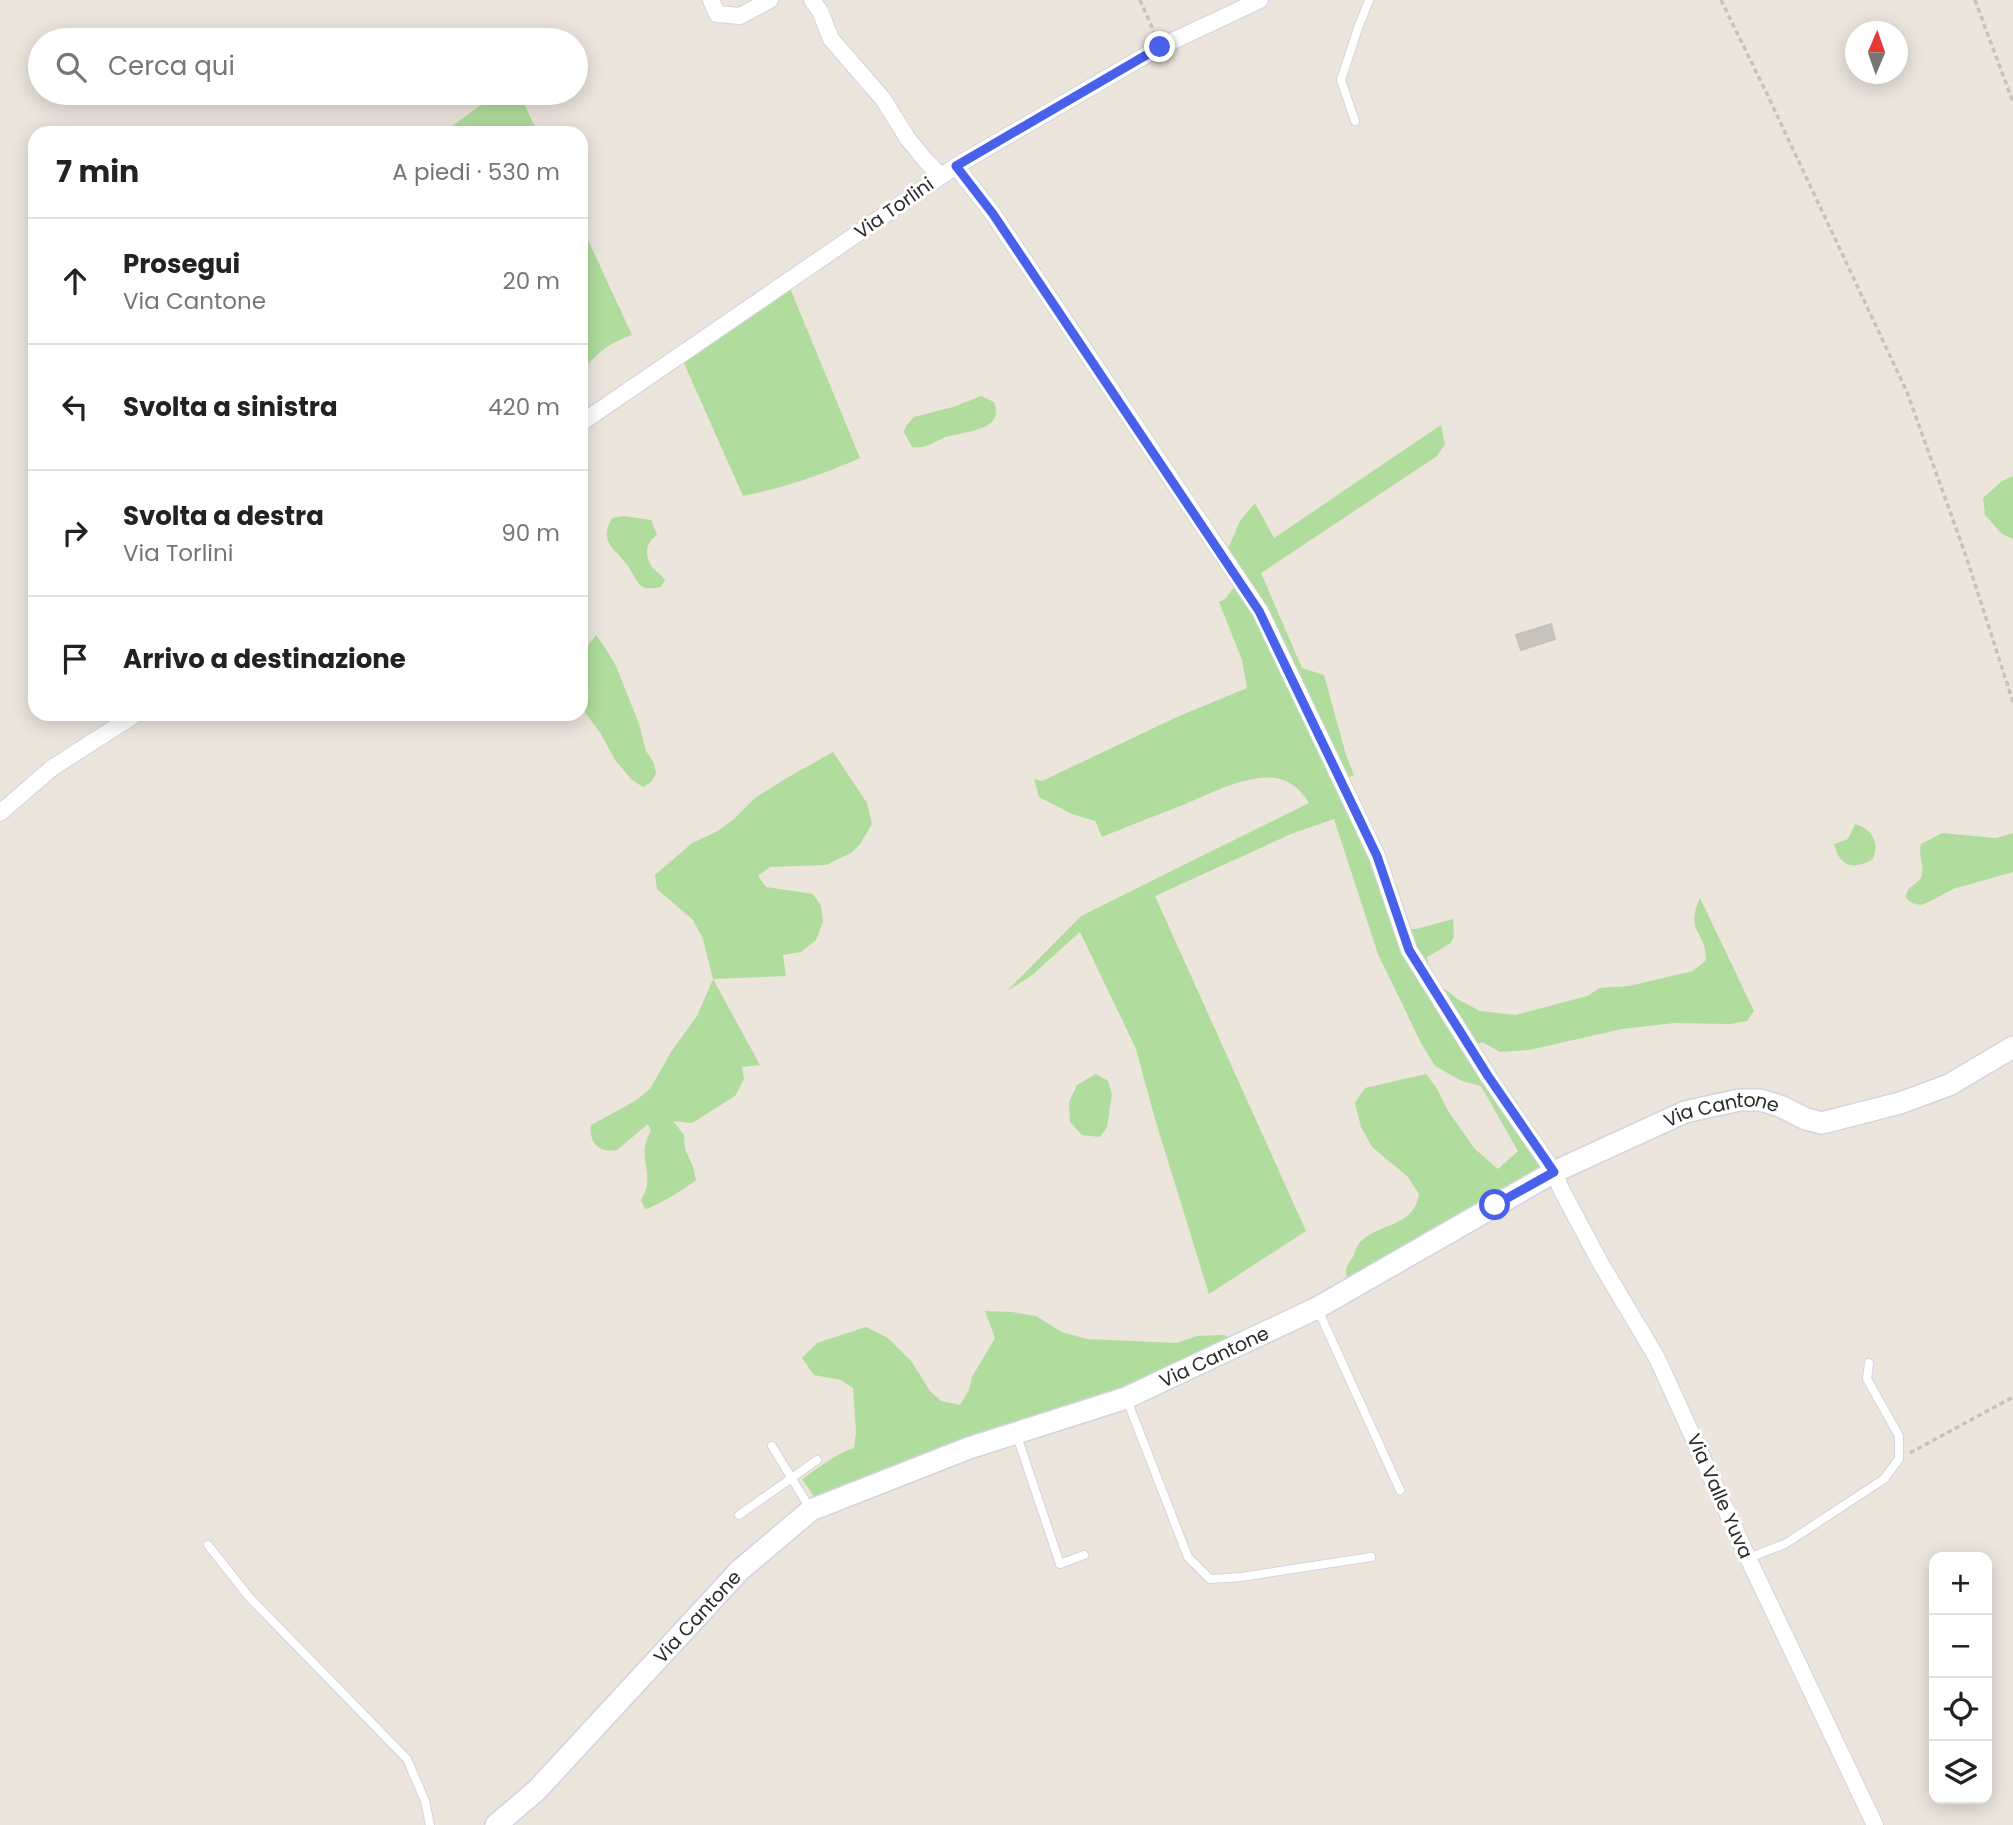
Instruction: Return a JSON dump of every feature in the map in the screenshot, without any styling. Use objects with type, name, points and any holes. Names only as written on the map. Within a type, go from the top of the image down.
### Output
[{"type":"main road","name":"Via Cantone","points":[[496,1825],[537,1790],[740,1570],[811,1510],[969,1448],[1126,1398],[1317,1308],[1554,1172],[1685,1112],[1739,1100],[1760,1100],[1822,1123],[1889,1106],[1949,1085],[2013,1047]]},
{"type":"street","points":[[710,0],[717,14],[740,16],[770,0]]},
{"type":"street","points":[[812,0],[820,11],[831,39],[883,99],[908,139],[941,176]]},
{"type":"street","name":"Via Torlini","points":[[588,418],[956,166],[1160,47],[1260,0]]},
{"type":"street","name":"Via Valle Yuva","points":[[956,166],[993,214],[1259,611],[1377,856],[1409,950],[1488,1076],[1554,1172],[1601,1264],[1657,1358],[1748,1558],[1875,1825]]},
{"type":"street","points":[[0,813],[52,768],[124,721]]},
{"type":"lane","points":[[1355,121],[1341,80],[1370,0]]},
{"type":"lane","points":[[1317,1308],[1401,1490]]},
{"type":"lane","points":[[1748,1558],[1785,1544],[1884,1479],[1899,1459],[1899,1436],[1867,1379],[1869,1363]]},
{"type":"lane","points":[[1126,1398],[1188,1558],[1210,1578],[1241,1577],[1371,1557]]},
{"type":"lane","points":[[1016,1433],[1060,1564],[1084,1555]]},
{"type":"lane","points":[[772,1446],[811,1510]]},
{"type":"lane","points":[[739,1515],[817,1460]]},
{"type":"lane","points":[[208,1545],[249,1597],[407,1759],[425,1801],[430,1825]]},
{"type":"path","points":[[1140,0],[1160,47]]},
{"type":"path","points":[[1721,0],[1907,392],[1966,556],[2013,702]]},
{"type":"path","points":[[1975,0],[2013,102]]},
{"type":"path","points":[[1899,1459],[2013,1397]]},
{"type":"green space","points":[[481,105],[525,105],[535,126],[452,126]]},
{"type":"green space","points":[[588,240],[632,335],[604,349],[588,365]]},
{"type":"green space","points":[[790,288],[860,458],[802,480],[743,496],[683,361]]},
{"type":"green space","points":[[981,396],[994,402],[996,412],[988,425],[925,446],[912,447],[904,432],[914,417],[953,407]]},
{"type":"green space","points":[[1441,425],[1445,444],[1437,456],[1261,573],[1302,668],[1324,675],[1354,775],[1333,784],[1371,856],[1397,929],[1416,929],[1453,919],[1454,936],[1451,943],[1427,957],[1430,971],[1441,986],[1480,1011],[1516,1015],[1587,996],[1600,988],[1629,986],[1693,971],[1706,960],[1694,918],[1700,898],[1754,1011],[1747,1021],[1730,1024],[1675,1023],[1622,1029],[1529,1050],[1500,1052],[1482,1042],[1467,1050],[1543,1169],[1349,1285],[1346,1269],[1358,1245],[1366,1237],[1410,1214],[1419,1194],[1408,1177],[1372,1147],[1361,1127],[1355,1103],[1365,1088],[1426,1074],[1475,1149],[1498,1169],[1518,1151],[1481,1086],[1462,1081],[1435,1066],[1421,1043],[1378,954],[1334,819],[1291,834],[1155,896],[1306,1231],[1209,1294],[1136,1049],[1080,932],[1031,976],[1007,991],[1081,916],[1309,803],[1299,790],[1286,781],[1276,778],[1253,779],[1228,786],[1102,837],[1095,821],[1072,814],[1039,797],[1034,779],[1042,781],[1177,717],[1247,688],[1242,660],[1219,602],[1225,599],[1235,586],[1221,565],[1240,521],[1255,503],[1274,538]]},
{"type":"green space","points":[[2013,476],[2013,539],[2002,534],[1985,515],[1983,498],[2002,481]]},
{"type":"green space","points":[[623,516],[651,520],[657,535],[650,541],[647,553],[652,567],[665,580],[661,587],[643,587],[607,539],[612,518]]},
{"type":"green space","points":[[596,635],[616,666],[639,724],[656,774],[651,782],[643,787],[632,780],[615,760],[588,716],[588,646]]},
{"type":"green space","points":[[833,752],[867,803],[872,824],[860,844],[851,853],[826,865],[770,867],[758,876],[766,887],[813,894],[821,906],[823,922],[816,940],[801,952],[783,955],[786,976],[713,979],[703,939],[693,920],[657,889],[655,875],[692,843],[716,832],[733,820],[755,798]]},
{"type":"green space","points":[[1855,824],[1870,833],[1876,848],[1872,860],[1858,865],[1843,862],[1834,844],[1848,839]]},
{"type":"green space","points":[[1942,833],[1996,838],[2013,833],[2013,872],[1953,889],[1921,905],[1912,903],[1906,898],[1909,890],[1921,878],[1921,844]]},
{"type":"green space","points":[[713,979],[760,1065],[742,1067],[744,1079],[735,1096],[692,1123],[673,1121],[684,1135],[685,1149],[696,1180],[671,1197],[645,1209],[641,1200],[647,1182],[645,1150],[651,1131],[648,1124],[617,1150],[611,1151],[596,1145],[591,1137],[591,1125],[635,1101],[650,1089],[671,1052],[697,1016]]},
{"type":"green space","points":[[1096,1074],[1108,1081],[1112,1094],[1107,1127],[1100,1137],[1082,1135],[1070,1122],[1069,1102],[1077,1085]]},
{"type":"green space","points":[[985,1311],[1036,1316],[1062,1332],[1087,1339],[1176,1343],[1197,1336],[1223,1335],[1235,1339],[1119,1392],[819,1504],[802,1479],[854,1448],[856,1431],[853,1388],[841,1380],[814,1375],[802,1358],[817,1343],[866,1327],[888,1338],[911,1361],[930,1391],[941,1401],[960,1405],[969,1390],[972,1377],[995,1338]]},
{"type":"building","points":[[1551,624],[1555,639],[1521,650],[1516,635]]},
{"type":"route","points":[[1160,47],[956,166],[993,214],[1259,611],[1377,856],[1409,950],[1488,1076],[1554,1172],[1495,1205]]}]
